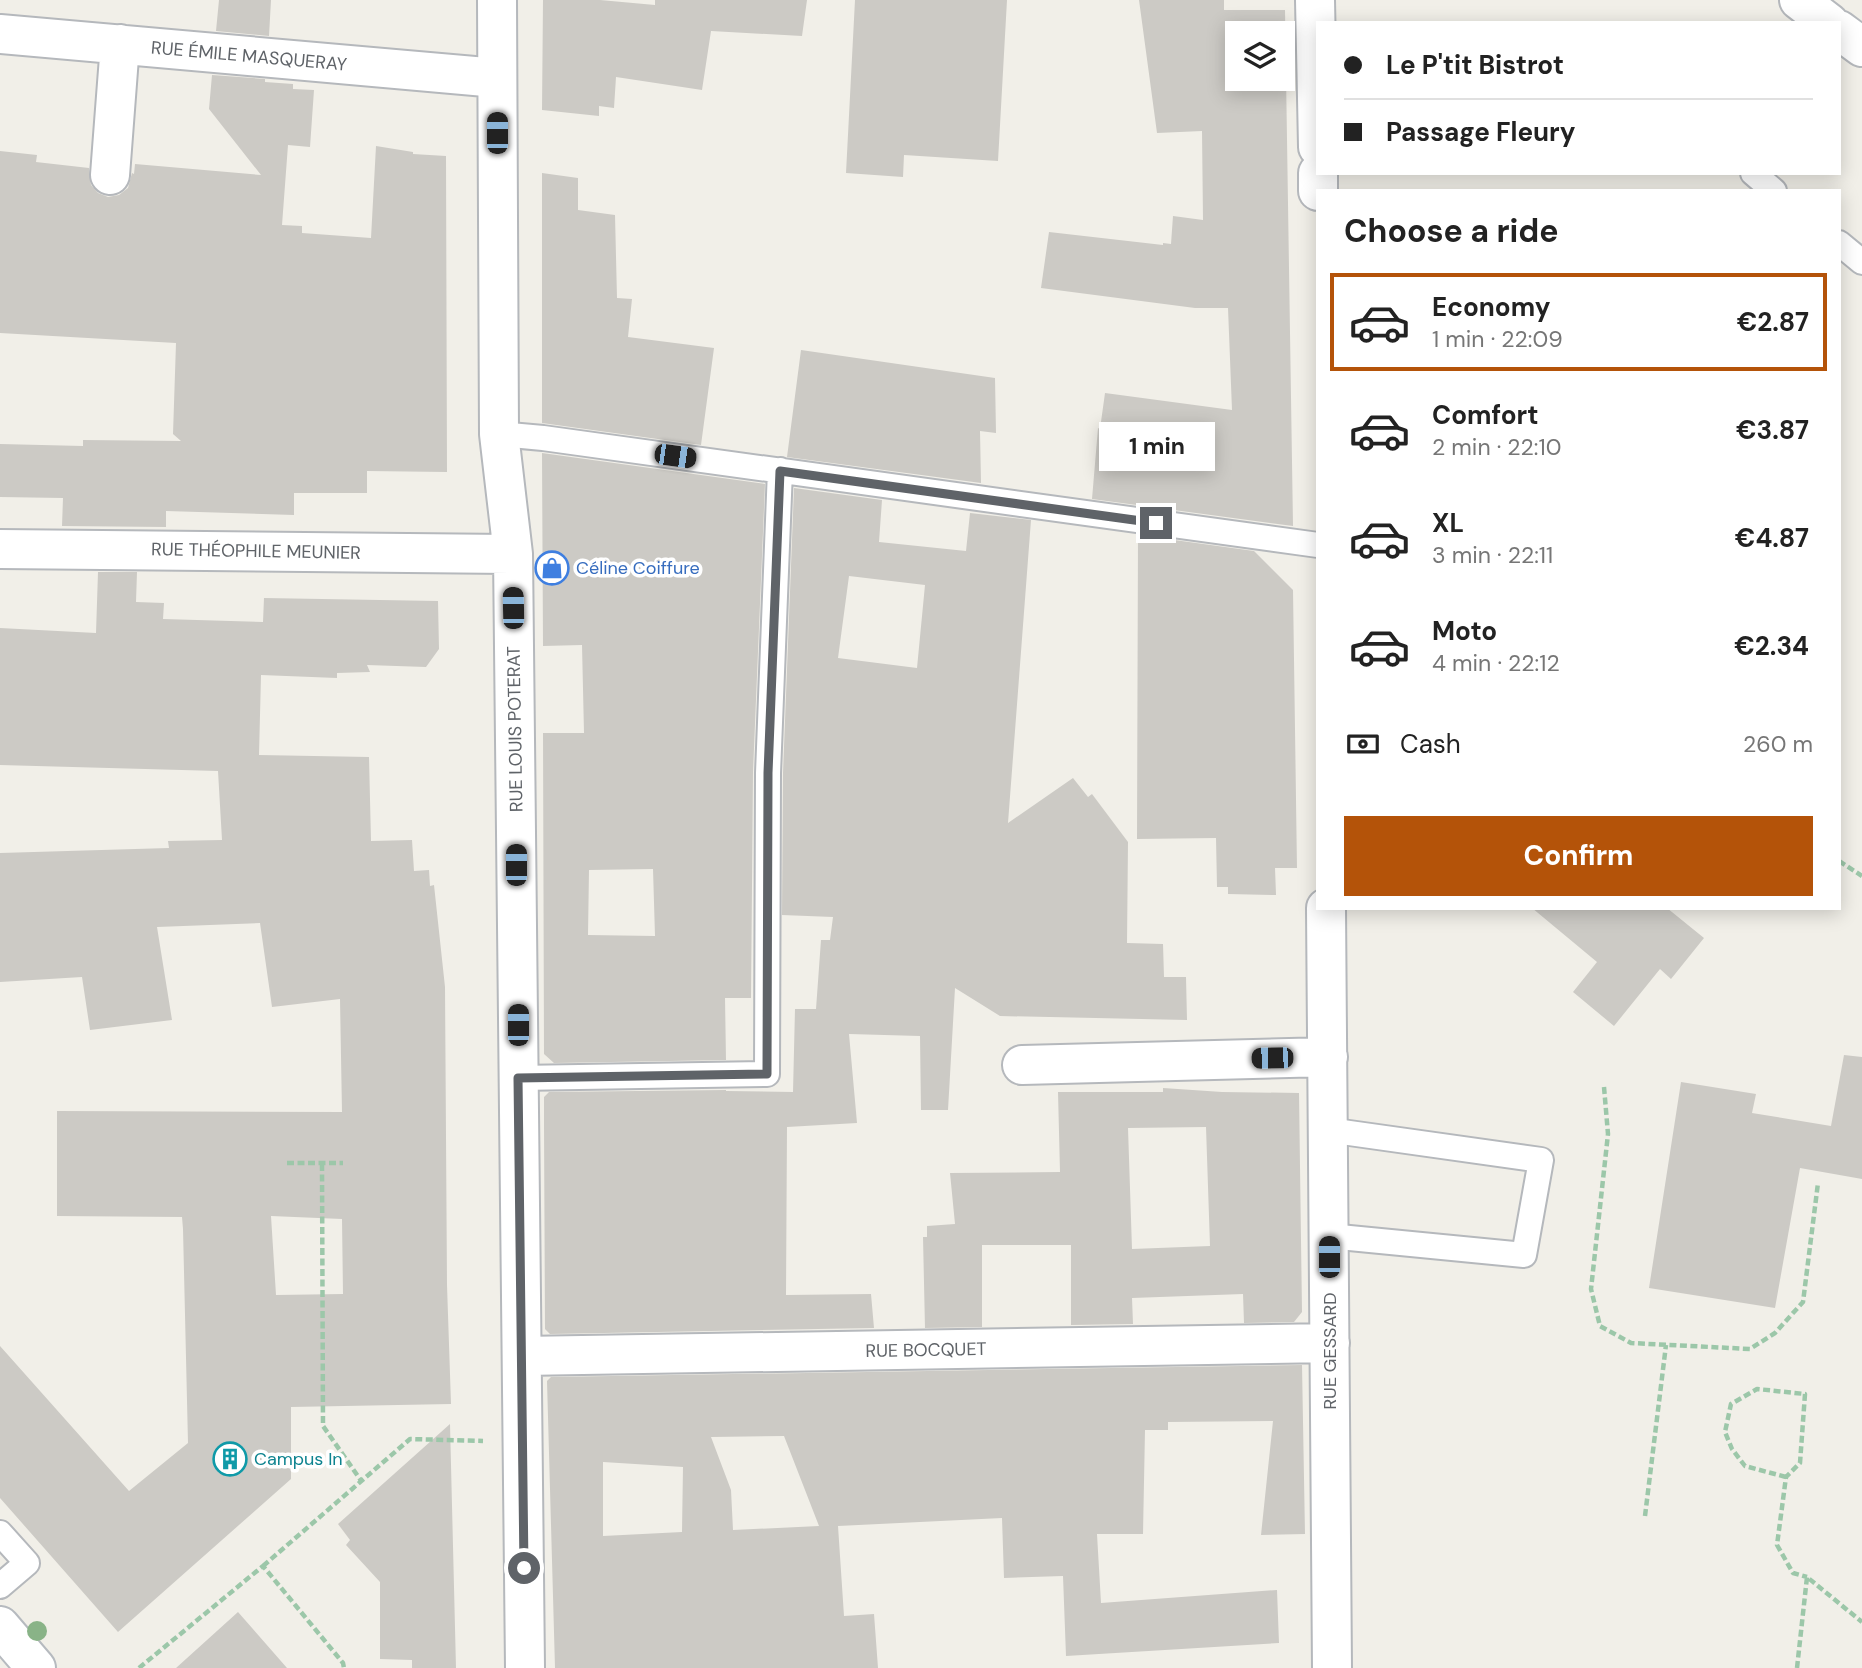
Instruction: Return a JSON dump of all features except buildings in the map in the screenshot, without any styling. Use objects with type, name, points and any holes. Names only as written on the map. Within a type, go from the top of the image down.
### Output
[{"type":"street","name":"RUE LOUIS POTERAT","points":[[496,0],[499,434],[513,554],[525,1668]]},
{"type":"street","points":[[1315,0],[1316,32]]},
{"type":"street","points":[[1799,0],[1826,21]]},
{"type":"street","points":[[1841,31],[1862,47]]},
{"type":"street","name":"RUE ÉMILE MASQUERAY","points":[[0,34],[497,78]]},
{"type":"street","points":[[110,176],[120,44]]},
{"type":"street","name":"RUE THÉOPHILE MEUNIER","points":[[0,549],[513,554]]},
{"type":"street","name":"RUE GESSARD","points":[[1326,910],[1332,1668]]},
{"type":"street","points":[[1022,1065],[1328,1057]]},
{"type":"street","name":"RUE BOCQUET","points":[[522,1356],[1330,1343]]},
{"type":"street","points":[[0,1626],[36,1668]]},
{"type":"lane","points":[[1755,175],[1772,189]]},
{"type":"lane","points":[[1841,245],[1862,262]]},
{"type":"lane","points":[[499,434],[1316,545]]},
{"type":"lane","points":[[518,1078],[767,1074],[768,773],[780,471]]},
{"type":"lane","points":[[1328,1130],[1541,1160],[1524,1255],[1329,1236]]},
{"type":"lane","points":[[0,1533],[27,1563],[0,1586]]},
{"type":"path","points":[[1841,862],[1862,876]]},
{"type":"path","points":[[1604,1087],[1608,1134],[1591,1289],[1600,1326],[1631,1343],[1750,1349],[1775,1333],[1802,1302],[1818,1182]]},
{"type":"path","points":[[287,1163],[343,1163]]},
{"type":"path","points":[[322,1164],[323,1426],[362,1482]]},
{"type":"path","points":[[1645,1516],[1666,1345]]},
{"type":"path","points":[[1786,1477],[1745,1466],[1732,1450],[1725,1432],[1731,1404],[1757,1389],[1805,1394],[1800,1463],[1786,1477],[1777,1545],[1793,1573],[1807,1577],[1862,1622]]},
{"type":"path","points":[[139,1668],[263,1566],[410,1439],[522,1443]]},
{"type":"path","points":[[263,1566],[343,1663],[344,1668]]},
{"type":"path","points":[[1797,1668],[1807,1577]]},
{"type":"place","name":"Céline Coiffure","points":[[552,568]]},
{"type":"place","name":"Campus In","points":[[230,1459]]},
{"type":"route","points":[[524,1568],[518,1078],[767,1074],[768,773],[780,471],[1156,523]]}]
